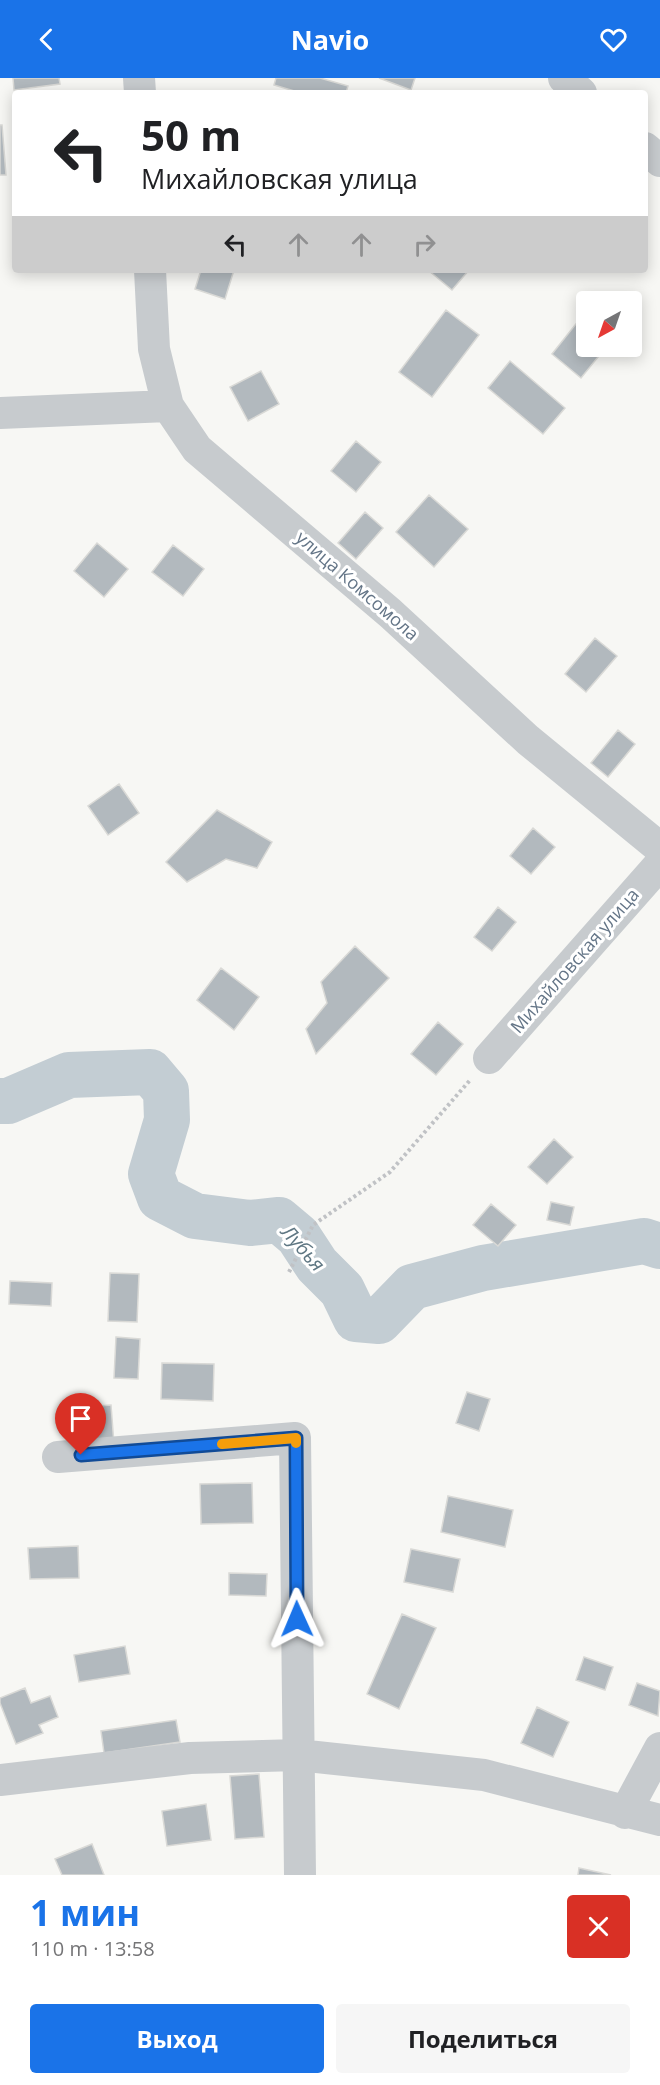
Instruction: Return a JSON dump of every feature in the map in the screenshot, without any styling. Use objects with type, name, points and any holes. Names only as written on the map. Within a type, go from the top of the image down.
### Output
[{"type":"street","points":[[564,78],[578,90]]},
{"type":"street","points":[[648,151],[660,161]]},
{"type":"street","name":"улица Комсомола","points":[[150,273],[154,349],[168,406],[197,449],[390,613],[528,740],[660,848]]},
{"type":"street","points":[[0,414],[168,406]]},
{"type":"street","name":"Михайловская улица","points":[[489,1058],[660,864]]},
{"type":"street","points":[[58,1457],[296,1438],[300,1875]]},
{"type":"street","points":[[625,1813],[660,1748]]},
{"type":"street","points":[[0,1780],[190,1758],[298,1755],[484,1775],[625,1813],[660,1820]]},
{"type":"path","points":[[289,1272],[313,1226],[390,1172],[489,1058]]},
{"type":"building","points":[[13,78],[59,78],[60,84],[14,90]]},
{"type":"building","points":[[276,78],[320,78],[348,86],[347,90],[291,90],[274,85]]},
{"type":"building","points":[[379,78],[415,78],[411,90]]},
{"type":"building","points":[[0,125],[2,125],[6,175],[0,175]]},
{"type":"building","points":[[200,273],[233,273],[225,299],[195,289]]},
{"type":"building","points":[[432,273],[466,273],[452,290]]},
{"type":"building","points":[[446,310],[479,335],[432,397],[399,372]]},
{"type":"building","points":[[576,324],[576,357],[598,357],[581,378],[552,354]]},
{"type":"building","points":[[510,361],[565,408],[543,434],[488,388]]},
{"type":"building","points":[[261,371],[279,404],[248,421],[230,387]]},
{"type":"building","points":[[356,441],[381,462],[356,492],[331,471]]},
{"type":"building","points":[[429,495],[468,529],[434,567],[396,532]]},
{"type":"building","points":[[365,512],[383,528],[356,559],[338,543]]},
{"type":"building","points":[[97,543],[128,569],[104,597],[74,571]]},
{"type":"building","points":[[173,545],[204,569],[183,596],[152,572]]},
{"type":"building","points":[[595,638],[617,656],[586,692],[565,674]]},
{"type":"building","points":[[618,730],[635,744],[608,777],[591,763]]},
{"type":"building","points":[[119,784],[139,813],[108,835],[88,806]]},
{"type":"building","points":[[217,810],[272,842],[257,868],[226,859],[187,882],[166,862]]},
{"type":"building","points":[[533,828],[555,847],[531,874],[510,856]]},
{"type":"building","points":[[498,907],[516,922],[492,951],[474,937]]},
{"type":"building","points":[[355,946],[389,978],[316,1054],[306,1029],[327,1003],[321,982]]},
{"type":"building","points":[[221,968],[259,997],[234,1030],[197,1000]]},
{"type":"building","points":[[438,1022],[463,1044],[436,1075],[411,1054]]},
{"type":"building","points":[[554,1139],[573,1157],[547,1184],[528,1167]]},
{"type":"building","points":[[551,1202],[574,1207],[570,1225],[547,1220]]},
{"type":"building","points":[[491,1204],[516,1225],[498,1246],[473,1225]]},
{"type":"building","points":[[110,1273],[139,1274],[137,1322],[108,1321]]},
{"type":"building","points":[[10,1281],[52,1283],[51,1306],[9,1304]]},
{"type":"building","points":[[116,1337],[140,1339],[138,1379],[114,1378]]},
{"type":"building","points":[[162,1363],[214,1364],[213,1401],[161,1399]]},
{"type":"building","points":[[467,1392],[490,1399],[479,1431],[456,1423]]},
{"type":"building","points":[[111,1405],[114,1444],[86,1446],[84,1407]]},
{"type":"building","points":[[252,1483],[253,1523],[201,1524],[200,1484]]},
{"type":"building","points":[[448,1496],[513,1510],[505,1547],[441,1532]]},
{"type":"building","points":[[78,1546],[79,1578],[30,1579],[28,1548]]},
{"type":"building","points":[[411,1549],[460,1559],[453,1592],[404,1582]]},
{"type":"building","points":[[229,1573],[267,1574],[266,1596],[229,1595]]},
{"type":"building","points":[[402,1614],[436,1628],[399,1709],[367,1694]]},
{"type":"building","points":[[125,1646],[130,1674],[79,1682],[74,1655]]},
{"type":"building","points":[[584,1657],[613,1667],[605,1690],[576,1680]]},
{"type":"building","points":[[637,1683],[660,1691],[658,1716],[629,1705]]},
{"type":"building","points":[[25,1688],[31,1703],[50,1696],[58,1717],[39,1725],[43,1733],[16,1744],[0,1698]]},
{"type":"building","points":[[537,1707],[569,1722],[553,1757],[521,1743]]},
{"type":"building","points":[[176,1720],[180,1742],[104,1753],[101,1731]]},
{"type":"building","points":[[259,1774],[264,1837],[235,1839],[230,1776]]},
{"type":"building","points":[[206,1804],[211,1840],[167,1846],[162,1811]]},
{"type":"building","points":[[92,1844],[104,1875],[62,1875],[55,1859]]},
{"type":"building","points":[[579,1868],[611,1875],[578,1875]]},
{"type":"waterway","name":"Лубья","points":[[0,1101],[8,1101],[69,1075],[150,1072],[166,1091],[167,1120],[151,1174],[160,1198],[195,1216],[250,1223],[279,1220],[298,1236],[317,1265],[342,1290],[356,1319],[379,1321],[412,1287],[483,1268],[644,1241],[660,1246]]},
{"type":"slow traffic","points":[[222,1444],[296,1438],[296,1443]]},
{"type":"route","points":[[81,1455],[296,1438],[297,1619]]}]
